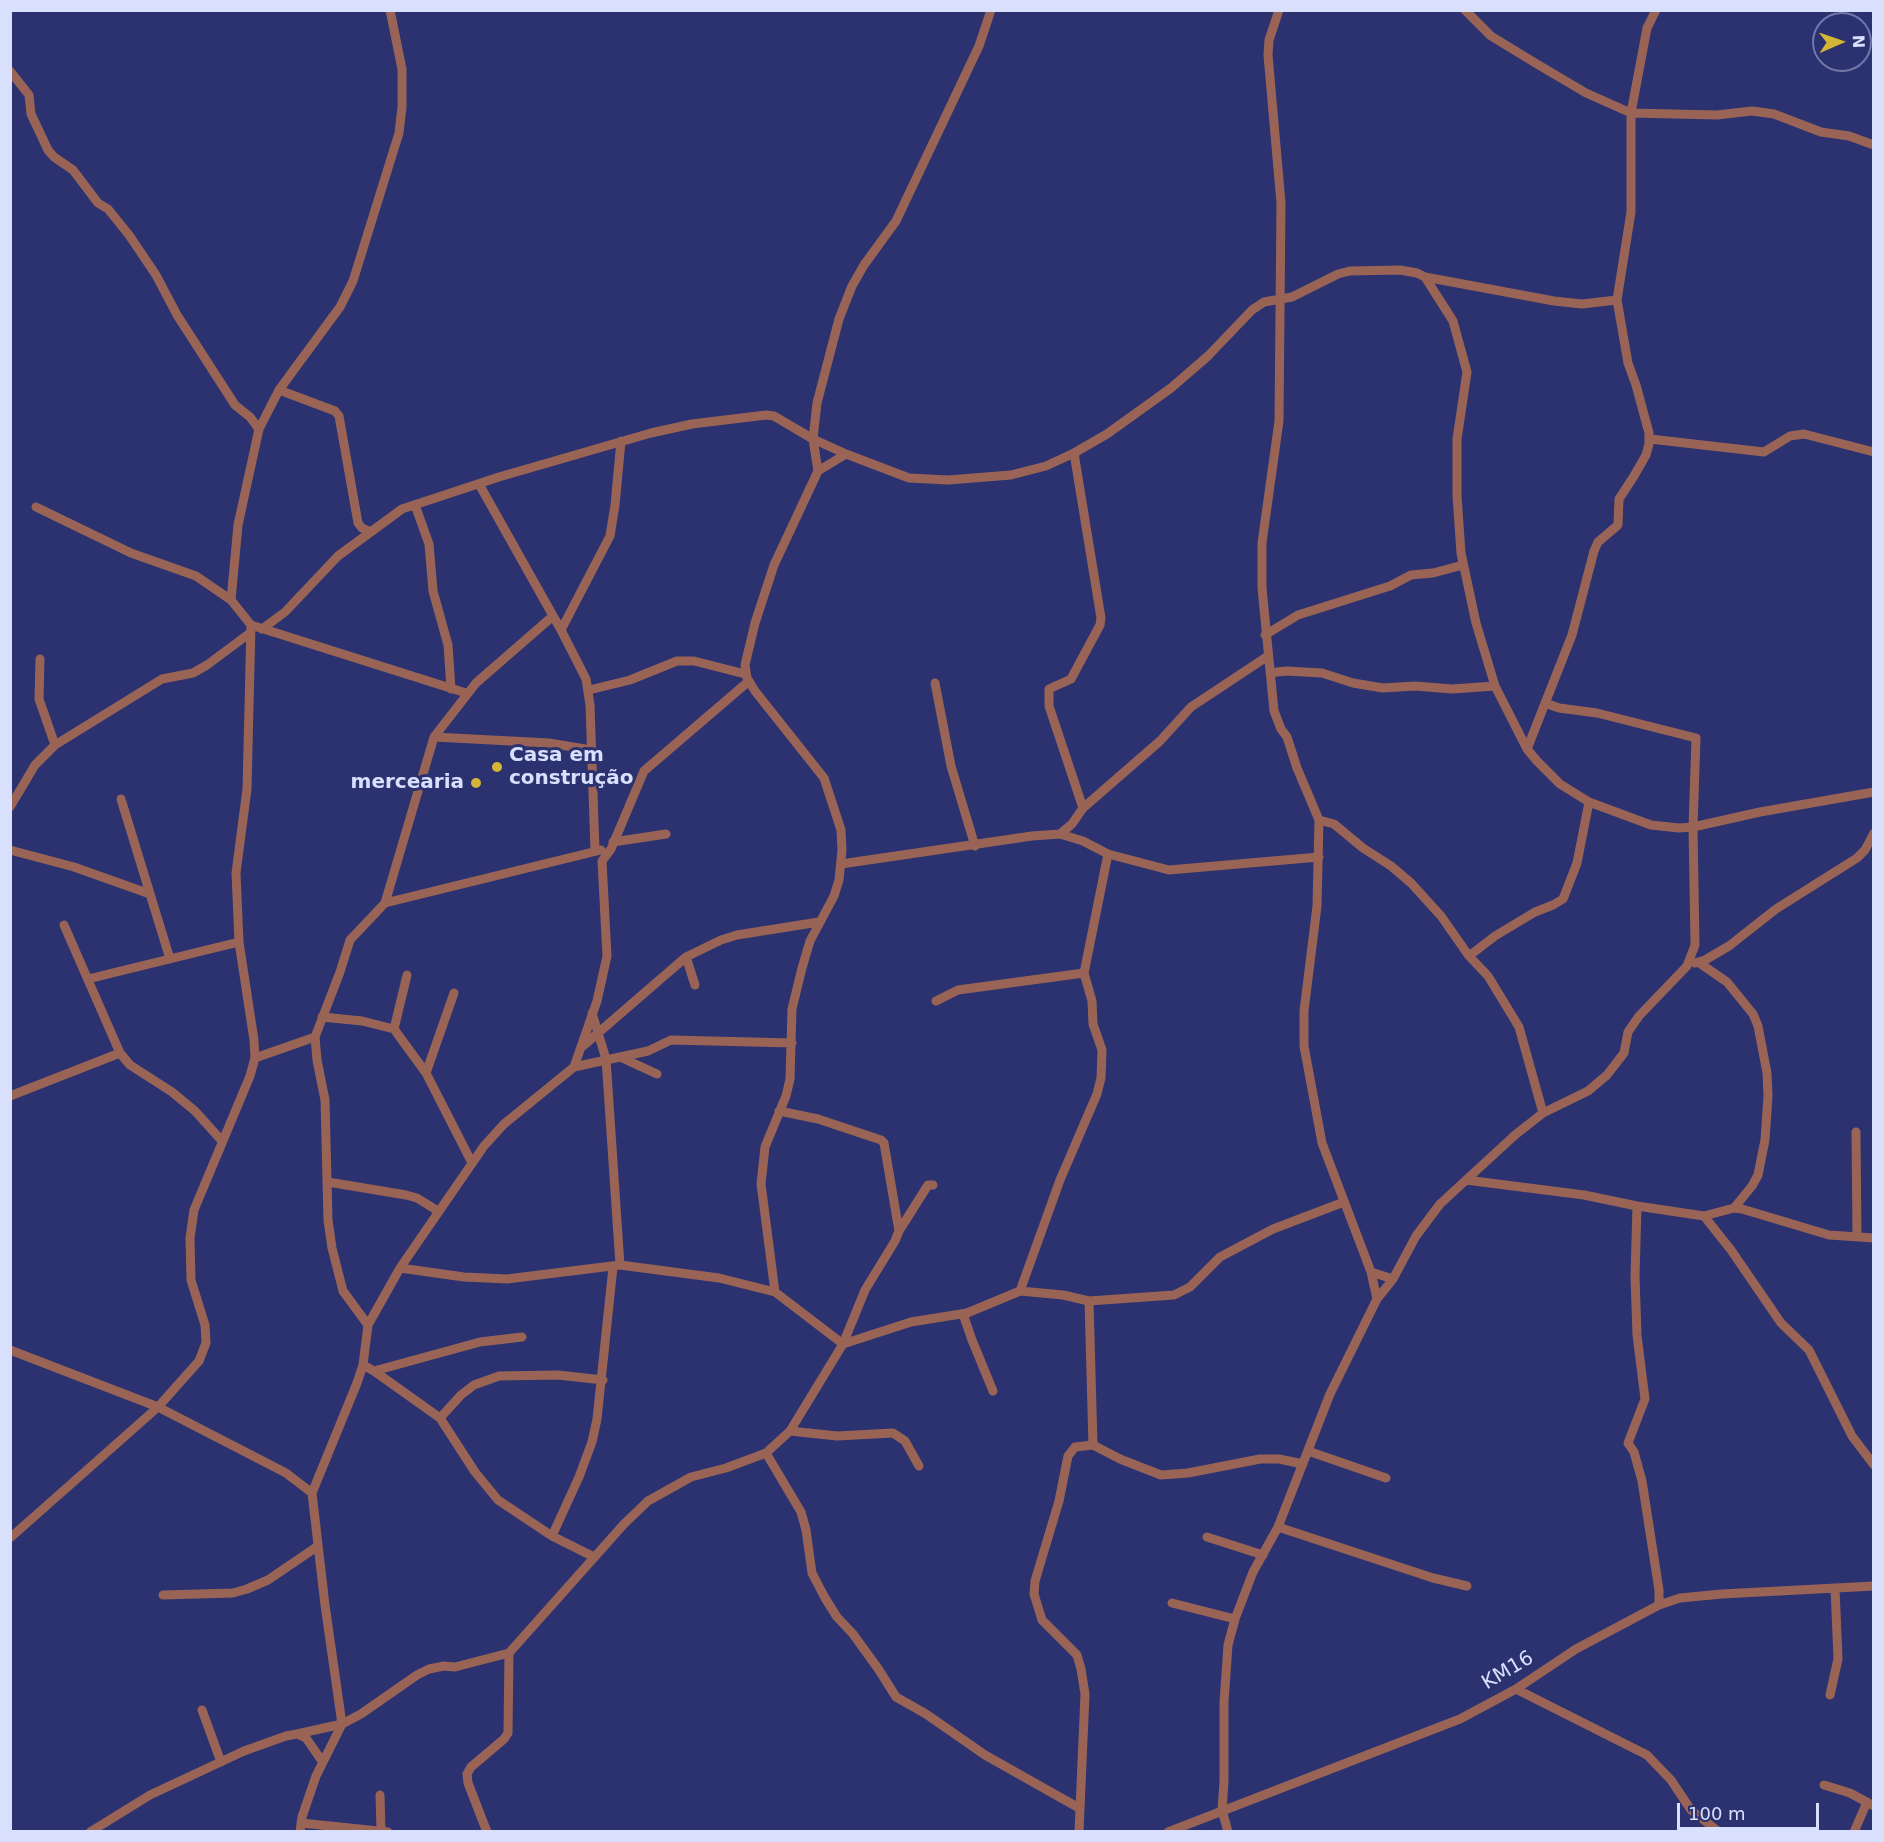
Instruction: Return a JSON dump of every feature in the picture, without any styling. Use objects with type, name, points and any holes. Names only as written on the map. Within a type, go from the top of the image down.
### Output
[{"type":"street","points":[[231,600],[238,525],[259,429],[279,390],[340,308],[353,281],[399,133],[402,69],[390,10]]},
{"type":"street","points":[[818,471],[813,440],[817,403],[839,320],[852,286],[864,265],[896,221],[979,46],[991,10]]},
{"type":"street","points":[[1279,10],[1269,40],[1268,55],[1280,178],[1281,300],[1279,421],[1262,543],[1265,635],[1274,711],[1287,737],[1297,768],[1319,820],[1317,906],[1304,1011],[1304,1046],[1322,1143],[1371,1272],[1377,1299]]},
{"type":"street","points":[[1465,10],[1491,36],[1586,93],[1631,113],[1717,115],[1752,111],[1774,114],[1821,132],[1849,136],[1874,145]]},
{"type":"street","points":[[1527,749],[1572,636],[1594,551],[1598,542],[1618,525],[1619,498],[1646,455],[1650,439],[1628,363],[1617,300],[1631,212],[1631,113],[1647,28],[1656,10]]},
{"type":"street","points":[[10,70],[29,95],[31,114],[48,150],[54,157],[74,170],[98,203],[108,209],[129,235],[235,405],[250,417],[259,429]]},
{"type":"street","points":[[262,629],[285,612],[338,556],[402,509],[621,441],[692,424],[755,415],[774,416],[813,440],[909,478],[948,480],[1011,475],[1047,466],[1107,434],[1171,388],[1208,356],[1252,310],[1264,302],[1292,297],[1338,274],[1350,271],[1400,270],[1425,277],[1570,303],[1595,304],[1617,300]]},
{"type":"street","points":[[1425,277],[1453,321],[1467,372],[1457,439],[1458,525],[1463,565],[1480,643],[1495,686],[1527,749],[1560,784],[1589,802],[1651,825],[1692,828],[1760,812],[1874,792]]},
{"type":"street","points":[[279,390],[335,411],[339,416],[358,523],[371,532]]},
{"type":"street","points":[[1650,439],[1764,453],[1797,434],[1874,452]]},
{"type":"street","points":[[561,630],[610,536],[621,441]]},
{"type":"street","points":[[1074,453],[1101,618],[1100,625],[1071,679],[1049,689],[1049,706],[1083,808]]},
{"type":"street","points":[[574,1067],[597,1001],[607,956],[602,861],[612,846],[644,771],[747,678],[747,654],[774,565],[818,471],[846,454]]},
{"type":"street","points":[[479,484],[561,630],[581,668],[589,690],[595,851]]},
{"type":"street","points":[[415,505],[429,544],[433,591],[448,645],[451,688]]},
{"type":"street","points":[[10,1538],[158,1407],[199,1361],[206,1342],[204,1325],[191,1280],[190,1238],[194,1210],[250,1076],[255,1058],[239,942],[236,873],[247,789],[251,629],[231,600],[196,576],[179,568],[131,553],[36,507]]},
{"type":"street","points":[[1265,635],[1298,615],[1390,586],[1411,575],[1433,573],[1463,565]]},
{"type":"street","points":[[368,1324],[344,1291],[332,1248],[328,1220],[325,1100],[315,1037],[350,940],[385,903],[434,737],[466,693],[553,616]]},
{"type":"street","points":[[10,807],[35,765],[55,745],[162,679],[193,673],[207,665],[251,629],[262,629],[466,693]]},
{"type":"street","points":[[1060,834],[1072,824],[1083,808],[1160,741],[1191,707],[1268,656]]},
{"type":"street","points":[[40,659],[39,699],[55,745]]},
{"type":"street","points":[[589,690],[630,680],[677,661],[694,662],[747,678],[824,778],[841,830],[841,864],[834,896],[810,941],[792,1009],[790,1079],[786,1096],[765,1147],[761,1184],[774,1292]]},
{"type":"street","points":[[1270,673],[1286,671],[1322,673],[1353,682],[1391,688],[1415,686],[1452,689],[1495,686]]},
{"type":"street","points":[[936,683],[951,765],[975,846]]},
{"type":"street","points":[[1228,1832],[1222,1810],[1224,1702],[1228,1645],[1253,1572],[1278,1527],[1330,1394],[1377,1299],[1393,1278],[1421,1228],[1440,1204],[1543,1113],[1600,1083],[1624,1053],[1628,1032],[1639,1016],[1687,966],[1695,945],[1692,828],[1695,738],[1597,713],[1559,708],[1545,703]]},
{"type":"street","points":[[434,737],[549,743],[591,750]]},
{"type":"street","points":[[121,799],[170,959]]},
{"type":"street","points":[[1469,956],[1495,936],[1535,912],[1563,899],[1577,863],[1589,802]]},
{"type":"street","points":[[1319,820],[1334,824],[1411,883],[1441,916],[1469,956],[1488,976],[1519,1027],[1543,1113]]},
{"type":"street","points":[[1687,966],[1705,960],[1722,950],[1776,909],[1857,858],[1865,850],[1874,833]]},
{"type":"street","points":[[385,903],[666,834]]},
{"type":"street","points":[[841,864],[1032,836],[1060,834],[1083,841],[1108,854],[1169,870],[1319,857]]},
{"type":"street","points":[[10,850],[74,867],[150,894]]},
{"type":"street","points":[[1020,1291],[1060,1180],[1097,1094],[1101,1078],[1102,1050],[1093,1024],[1092,1001],[1084,973],[1108,854]]},
{"type":"street","points":[[583,1046],[686,957],[737,935],[819,922]]},
{"type":"street","points":[[64,925],[120,1053],[130,1065],[172,1092],[195,1111],[222,1141]]},
{"type":"street","points":[[88,979],[239,942]]},
{"type":"street","points":[[686,957],[695,985]]},
{"type":"street","points":[[1698,962],[1727,982],[1753,1014],[1758,1026],[1767,1073],[1765,1140],[1758,1175],[1734,1208]]},
{"type":"street","points":[[936,1001],[958,990],[1084,973]]},
{"type":"street","points":[[394,1029],[407,975]]},
{"type":"street","points":[[426,1073],[454,993]]},
{"type":"street","points":[[552,1536],[592,1442],[603,1380],[616,1266],[606,1059],[592,1013]]},
{"type":"street","points":[[322,1017],[362,1021],[394,1029],[426,1073],[472,1163]]},
{"type":"street","points":[[255,1058],[315,1037]]},
{"type":"street","points":[[388,1832],[301,1827],[322,1761],[342,1724],[312,1493],[363,1365],[368,1324],[400,1268],[484,1146],[504,1124],[574,1067],[648,1051],[671,1040],[792,1043]]},
{"type":"street","points":[[10,1096],[120,1053]]},
{"type":"street","points":[[620,1057],[657,1074]]},
{"type":"street","points":[[779,1111],[818,1119],[881,1140],[884,1143],[899,1231]]},
{"type":"street","points":[[1856,1132],[1857,1237]]},
{"type":"street","points":[[1466,1180],[1584,1195],[1704,1216],[1734,1208],[1781,1219],[1829,1235],[1874,1238]]},
{"type":"street","points":[[328,1182],[406,1195],[417,1198],[438,1211]]},
{"type":"street","points":[[90,1832],[150,1795],[244,1751],[286,1736],[342,1724],[429,1669],[455,1666],[509,1653],[637,1509],[692,1477],[726,1468],[766,1453],[790,1431],[843,1344],[865,1290],[899,1231],[928,1185],[933,1185]]},
{"type":"street","points":[[843,1344],[911,1323],[963,1314],[1020,1291],[1063,1294],[1089,1301],[1174,1295],[1184,1291],[1220,1257],[1274,1229],[1344,1202]]},
{"type":"street","points":[[1637,1206],[1635,1276],[1637,1335],[1645,1399],[1628,1443],[1634,1452],[1642,1481],[1659,1590],[1659,1605]]},
{"type":"street","points":[[1718,1231],[1719,1213]]},
{"type":"street","points":[[1704,1216],[1718,1231],[1781,1323],[1809,1350],[1852,1436],[1874,1465]]},
{"type":"street","points":[[400,1268],[487,1279],[507,1279],[616,1266],[719,1278],[774,1292],[843,1344]]},
{"type":"street","points":[[1371,1272],[1393,1278]]},
{"type":"street","points":[[1089,1301],[1093,1445]]},
{"type":"street","points":[[963,1314],[993,1391]]},
{"type":"street","points":[[374,1371],[480,1341],[522,1337]]},
{"type":"street","points":[[10,1350],[158,1407],[286,1473],[312,1493]]},
{"type":"street","points":[[363,1365],[440,1418],[475,1472],[498,1500],[552,1536],[594,1557]]},
{"type":"street","points":[[440,1418],[474,1385],[499,1376],[558,1375],[603,1380]]},
{"type":"street","points":[[790,1431],[837,1436],[893,1433],[905,1441],[919,1466]]},
{"type":"street","points":[[1079,1832],[1085,1694],[1081,1669],[1077,1655],[1042,1620],[1034,1594],[1035,1581],[1059,1501],[1068,1456],[1075,1447],[1093,1445],[1120,1459],[1161,1475],[1188,1473],[1260,1459],[1279,1459],[1303,1464]]},
{"type":"street","points":[[1308,1451],[1386,1478]]},
{"type":"street","points":[[766,1453],[801,1512],[812,1573],[825,1598],[837,1617],[873,1661],[896,1697],[926,1714],[985,1755],[1079,1808]]},
{"type":"street","points":[[1278,1527],[1434,1578],[1467,1586]]},
{"type":"street","points":[[1207,1538],[1263,1555]]},
{"type":"street","points":[[163,1595],[233,1593],[247,1589],[268,1580],[318,1546]]},
{"type":"street","name":"KM16","points":[[1168,1832],[1460,1719],[1516,1689],[1576,1649],[1659,1605],[1680,1598],[1699,1596],[1874,1586]]},
{"type":"street","points":[[1830,1695],[1838,1659],[1835,1588]]},
{"type":"street","points":[[1172,1603],[1236,1618]]},
{"type":"street","points":[[487,1832],[468,1783],[467,1774],[471,1767],[504,1739],[508,1732],[509,1653]]},
{"type":"street","points":[[1516,1689],[1647,1755],[1671,1780],[1691,1810],[1719,1832]]},
{"type":"street","points":[[202,1710],[220,1762]]},
{"type":"street","points":[[297,1734],[306,1738],[322,1761]]},
{"type":"street","points":[[1824,1785],[1850,1793],[1870,1804],[1854,1832]]},
{"type":"street","points":[[380,1795],[381,1831]]},
{"type":"place","name":"Casa em construção","points":[[497,767]]},
{"type":"place","name":"mercearia","points":[[476,783]]}]
